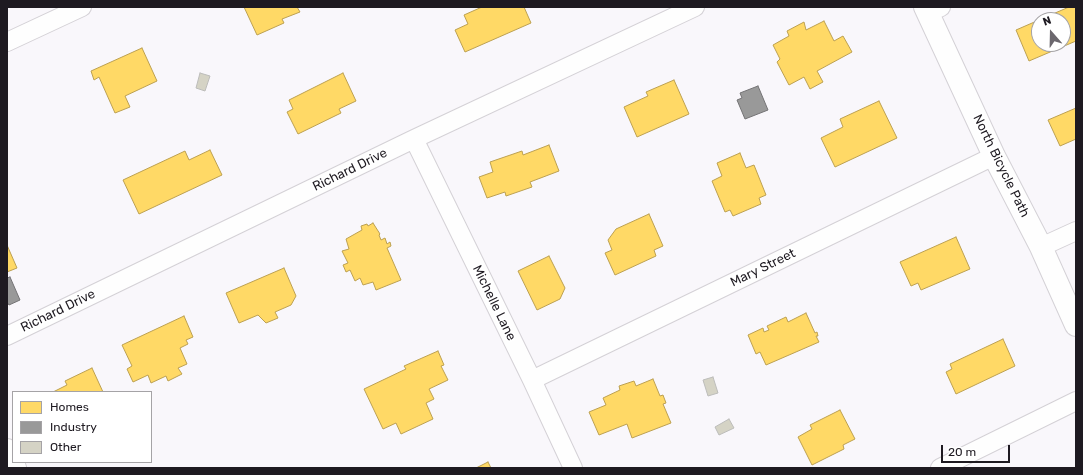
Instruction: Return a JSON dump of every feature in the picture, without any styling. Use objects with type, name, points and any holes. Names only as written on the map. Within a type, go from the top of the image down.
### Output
[{"type":"street","points":[[7,42],[82,7]]},
{"type":"street","name":"Richard Drive","points":[[7,336],[414,139],[695,7]]},
{"type":"street","name":"North Bicycle Path","points":[[931,9],[994,156],[1041,247],[1076,325]]},
{"type":"street","name":"Michelle Lane","points":[[414,139],[532,380],[573,468]]},
{"type":"street","name":"Mary Street","points":[[532,380],[994,156]]},
{"type":"street","points":[[1041,247],[1076,231]]},
{"type":"street","points":[[940,468],[1076,401]]},
{"type":"street","points":[[7,450],[12,461]]},
{"type":"building: Homes","points":[[244,7],[297,7],[300,12],[282,19],[284,23],[257,35]]},
{"type":"building: Homes","points":[[482,7],[524,7],[531,23],[465,52],[455,30],[468,24],[464,15]]},
{"type":"building: Homes","points":[[1069,7],[1076,7],[1076,41],[1071,43],[1071,12],[1057,12]]},
{"type":"building: Homes","points":[[824,21],[834,41],[843,36],[852,52],[817,71],[823,82],[810,89],[804,77],[789,85],[777,62],[780,59],[773,45],[789,36],[787,31],[804,22],[806,30]]},
{"type":"building: Homes","points":[[1031,23],[1031,52],[1050,52],[1029,61],[1016,30]]},
{"type":"building: Homes","points":[[142,48],[157,81],[125,96],[130,107],[115,113],[99,77],[94,80],[91,71]]},
{"type":"building: Homes","points":[[343,73],[356,101],[339,109],[341,113],[298,134],[287,112],[293,109],[289,100]]},
{"type":"building: Homes","points":[[674,80],[689,114],[637,137],[624,107],[648,96],[646,92]]},
{"type":"building: Homes","points":[[879,101],[897,138],[835,167],[821,138],[843,127],[840,119]]},
{"type":"building: Homes","points":[[1076,108],[1076,139],[1060,146],[1048,120]]},
{"type":"building: Homes","points":[[549,145],[559,171],[530,182],[532,187],[506,196],[505,192],[487,198],[479,177],[493,172],[490,162],[522,151],[523,155]]},
{"type":"building: Homes","points":[[210,150],[222,175],[139,214],[123,180],[185,151],[189,160]]},
{"type":"building: Homes","points":[[740,153],[746,168],[754,165],[766,195],[759,198],[761,204],[733,216],[730,210],[725,212],[712,181],[722,176],[717,163]]},
{"type":"building: Homes","points":[[649,214],[663,246],[654,250],[656,256],[615,275],[605,253],[612,250],[608,240],[616,229]]},
{"type":"building: Homes","points":[[373,223],[380,234],[381,240],[385,238],[387,244],[390,242],[391,246],[387,248],[401,280],[376,290],[373,282],[363,285],[360,278],[355,281],[350,270],[346,272],[343,265],[348,263],[342,251],[349,249],[346,239],[362,230],[361,226],[367,224],[368,226]]},
{"type":"building: Homes","points":[[956,237],[970,269],[921,290],[918,283],[911,286],[900,262]]},
{"type":"building: Homes","points":[[7,245],[17,268],[7,272]]},
{"type":"building: Homes","points":[[549,256],[565,288],[560,299],[537,310],[518,271]]},
{"type":"building: Homes","points":[[284,268],[296,296],[291,305],[275,312],[278,318],[266,323],[258,315],[239,323],[226,293]]},
{"type":"building: Homes","points":[[806,313],[815,333],[817,332],[818,336],[816,336],[819,342],[766,365],[760,352],[756,354],[748,335],[763,328],[764,332],[769,330],[767,326],[786,317],[788,322]]},
{"type":"building: Homes","points":[[184,316],[193,337],[186,340],[188,344],[180,348],[187,364],[178,368],[182,374],[168,381],[166,376],[151,383],[148,375],[133,382],[127,369],[132,366],[122,345]]},
{"type":"building: Homes","points":[[1003,339],[1015,366],[956,394],[946,372],[952,369],[950,364]]},
{"type":"building: Homes","points":[[438,351],[444,365],[441,366],[448,380],[429,389],[434,399],[426,403],[433,419],[401,434],[396,423],[383,429],[364,389],[406,369],[404,366]]},
{"type":"building: Homes","points":[[92,368],[103,391],[55,391],[67,385],[65,381]]},
{"type":"building: Homes","points":[[653,379],[660,396],[663,395],[666,403],[663,404],[671,423],[632,438],[627,424],[599,435],[589,412],[606,405],[603,398],[620,390],[619,386],[634,381],[636,386]]},
{"type":"building: Homes","points":[[840,410],[855,439],[843,445],[844,449],[812,465],[798,437],[812,429],[810,425]]},
{"type":"building: Homes","points":[[488,462],[491,468],[476,468]]},
{"type":"building: Industry","points":[[758,86],[768,110],[745,119],[737,100],[742,98],[740,93]]},
{"type":"building: Industry","points":[[10,277],[20,300],[9,305],[7,302],[7,278]]},
{"type":"building: Other","points":[[200,73],[210,76],[205,91],[196,88]]},
{"type":"building: Other","points":[[713,377],[718,393],[708,396],[703,380]]},
{"type":"building: Other","points":[[729,419],[734,428],[719,435],[715,427]]}]
